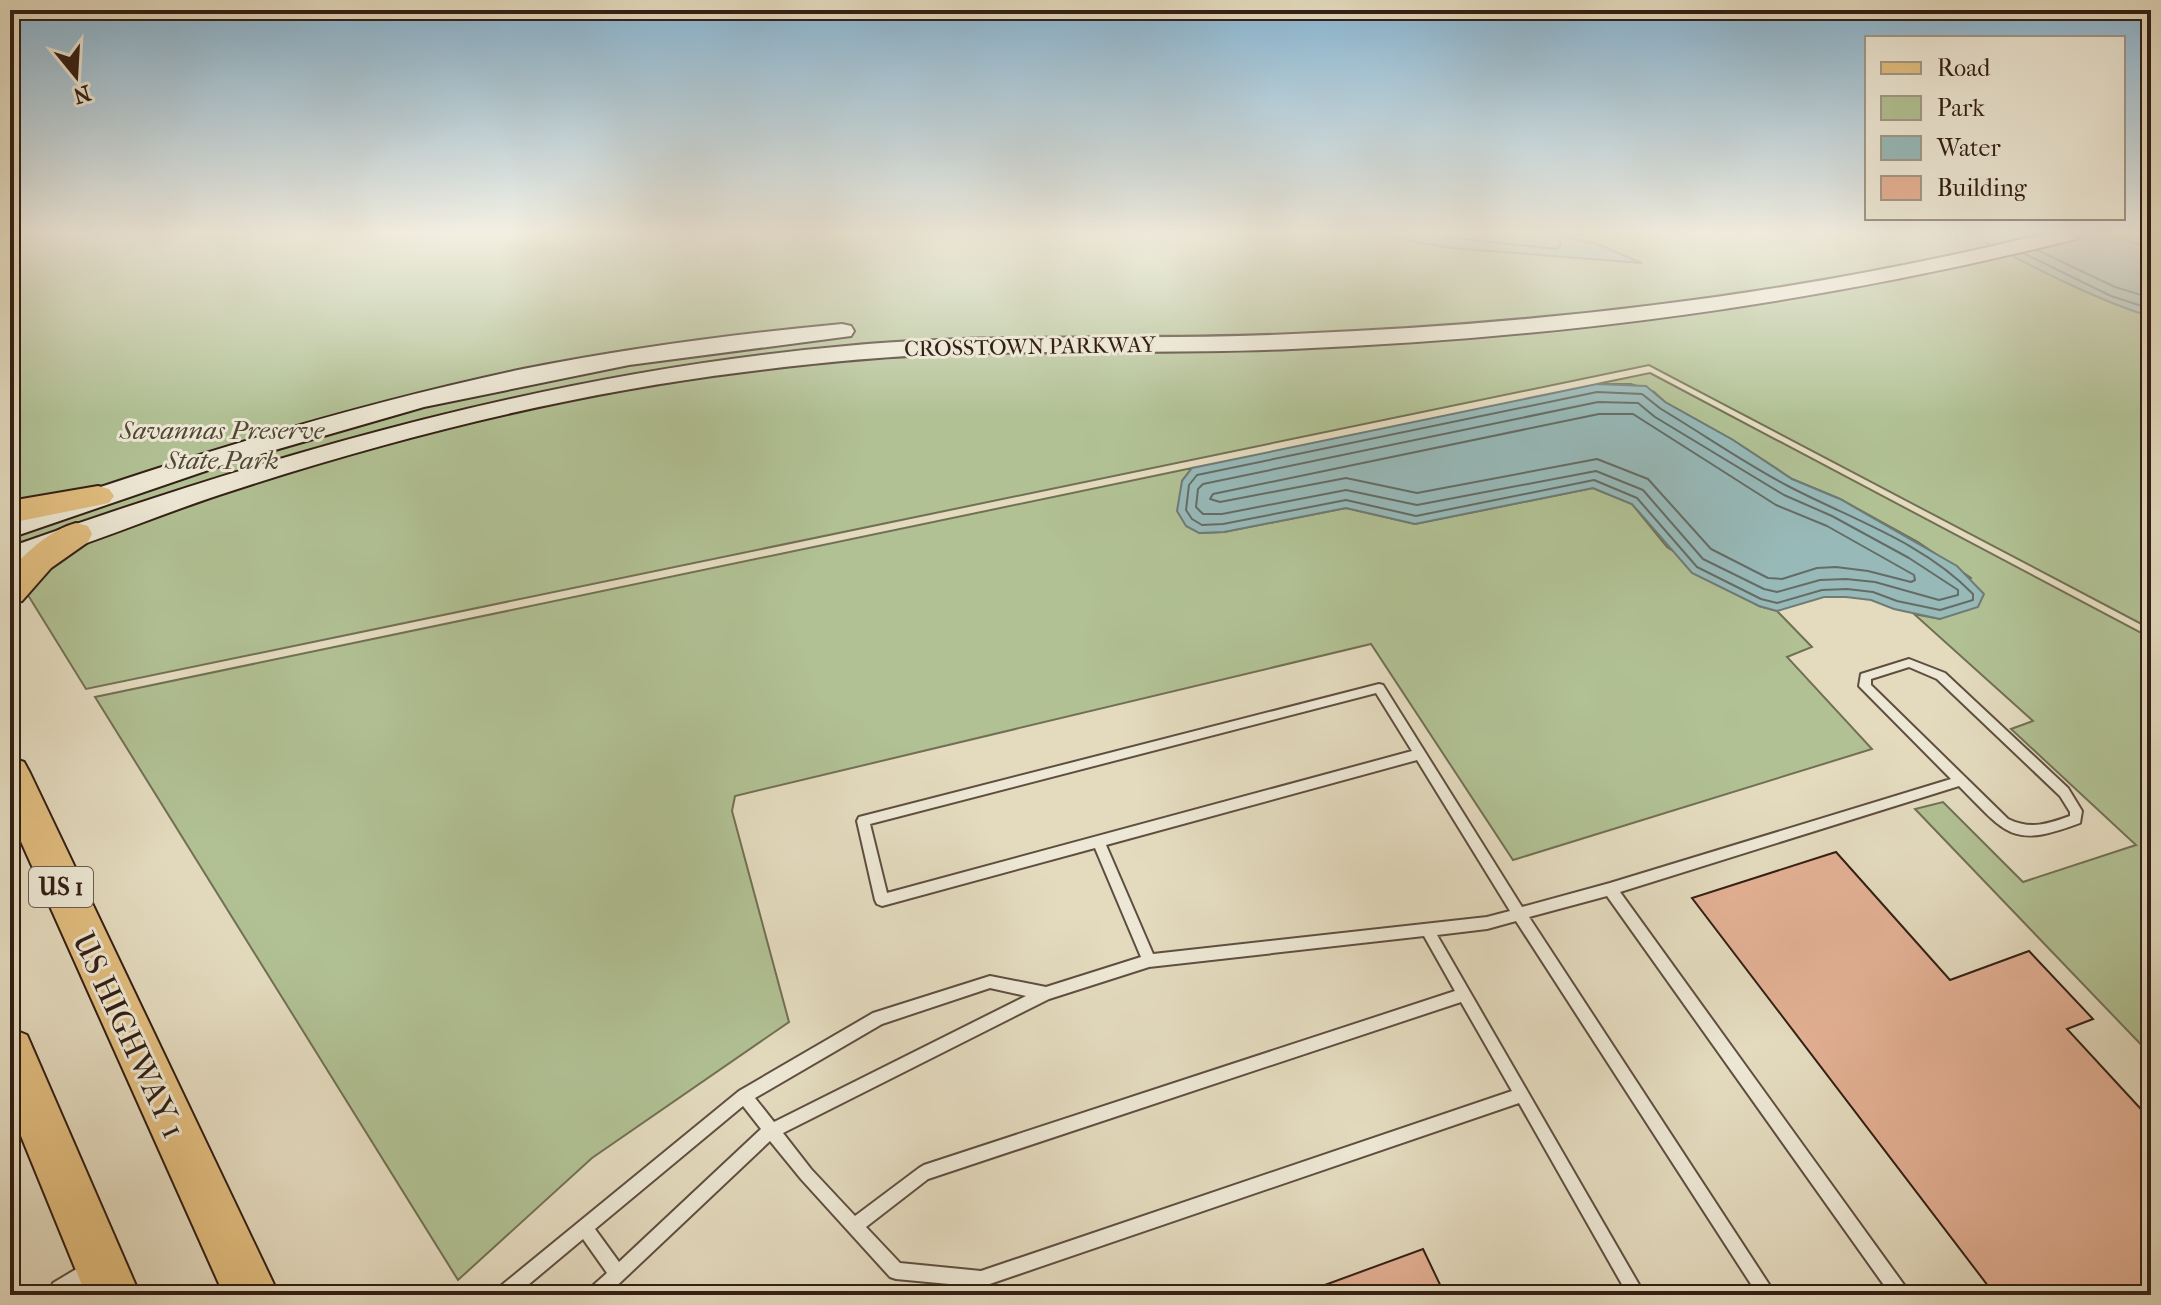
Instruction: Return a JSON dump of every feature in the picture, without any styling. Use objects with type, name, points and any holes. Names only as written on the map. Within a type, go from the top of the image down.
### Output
[{"type":"main road","name":"CROSSTOWN PARKWAY","points":[[10,558],[486,397],[677,349],[870,329],[1328,321],[1567,304],[1635,295]]},
{"type":"main road","name":"CROSSTOWN PARKWAY","points":[[10,528],[98,496],[309,429],[486,397],[872,351],[968,345],[1324,340],[1461,333],[1605,320],[1786,295]]},
{"type":"main road","points":[[10,512],[98,496]]},
{"type":"main road","points":[[10,592],[39,560],[76,534]]},
{"type":"main road","name":"US HIGHWAY 1","points":[[10,773],[252,1295]]},
{"type":"main road","points":[[12,1059],[94,1286]]},
{"type":"lane","points":[[1909,663],[1941,676],[2064,792],[2076,811],[2076,819],[2036,833],[2017,831],[1960,781],[1868,691],[1865,677],[1909,663]]},
{"type":"lane","points":[[1420,754],[882,900],[863,821],[1379,688],[1420,754],[1519,914],[1768,1295]]},
{"type":"lane","points":[[595,1295],[769,1132],[1046,993],[1149,961],[1487,923],[1610,889],[1960,781]]},
{"type":"lane","points":[[1098,841],[1149,961]]},
{"type":"lane","points":[[1610,889],[1901,1295]]},
{"type":"lane","points":[[1428,931],[1637,1295]]},
{"type":"lane","points":[[503,1295],[744,1096],[878,1018],[990,982],[1046,993]]},
{"type":"lane","points":[[855,1226],[924,1173],[1464,994]]},
{"type":"lane","points":[[744,1096],[769,1132],[896,1271],[981,1279],[1522,1095]]},
{"type":"lane","points":[[585,1229],[618,1274]]},
{"type":"green space","name":"Savannas Preserve State Park","points":[[10,295],[2151,295],[2151,629],[1649,365],[86,689],[10,566]]},
{"type":"green space","points":[[1650,373],[2151,638],[2151,1055],[1915,809],[1943,802],[2023,882],[2136,845],[2011,729],[2033,721],[1914,614],[1940,619],[1971,578],[1918,542],[1840,499],[1792,479],[1733,440],[1665,402],[1654,392],[1631,384],[1597,384]]},
{"type":"green space","points":[[1192,468],[1182,481],[1199,533],[1224,532],[1346,508],[1415,524],[1593,488],[1632,504],[1667,547],[1759,606],[1777,611],[1812,647],[1787,657],[1872,749],[1513,860],[1371,644],[735,796],[732,811],[789,1022],[592,1158],[458,1280],[95,697]]},
{"type":"water","points":[[2093,295],[2151,295],[2151,317]]},
{"type":"water","points":[[1597,384],[1646,386],[1665,402],[1733,440],[1792,479],[1840,499],[1957,566],[1984,594],[1978,607],[1940,619],[1894,609],[1871,600],[1846,597],[1824,597],[1777,611],[1759,606],[1692,573],[1632,504],[1593,488],[1415,524],[1346,508],[1224,532],[1199,533],[1186,526],[1177,511],[1182,481],[1192,468]]},
{"type":"building","points":[[1836,852],[1950,980],[2029,951],[2093,1019],[2067,1029],[2151,1120],[2151,1295],[1995,1295],[1692,898]]},
{"type":"building","points":[[1423,1249],[1445,1295],[1303,1295],[1303,1293]]}]
